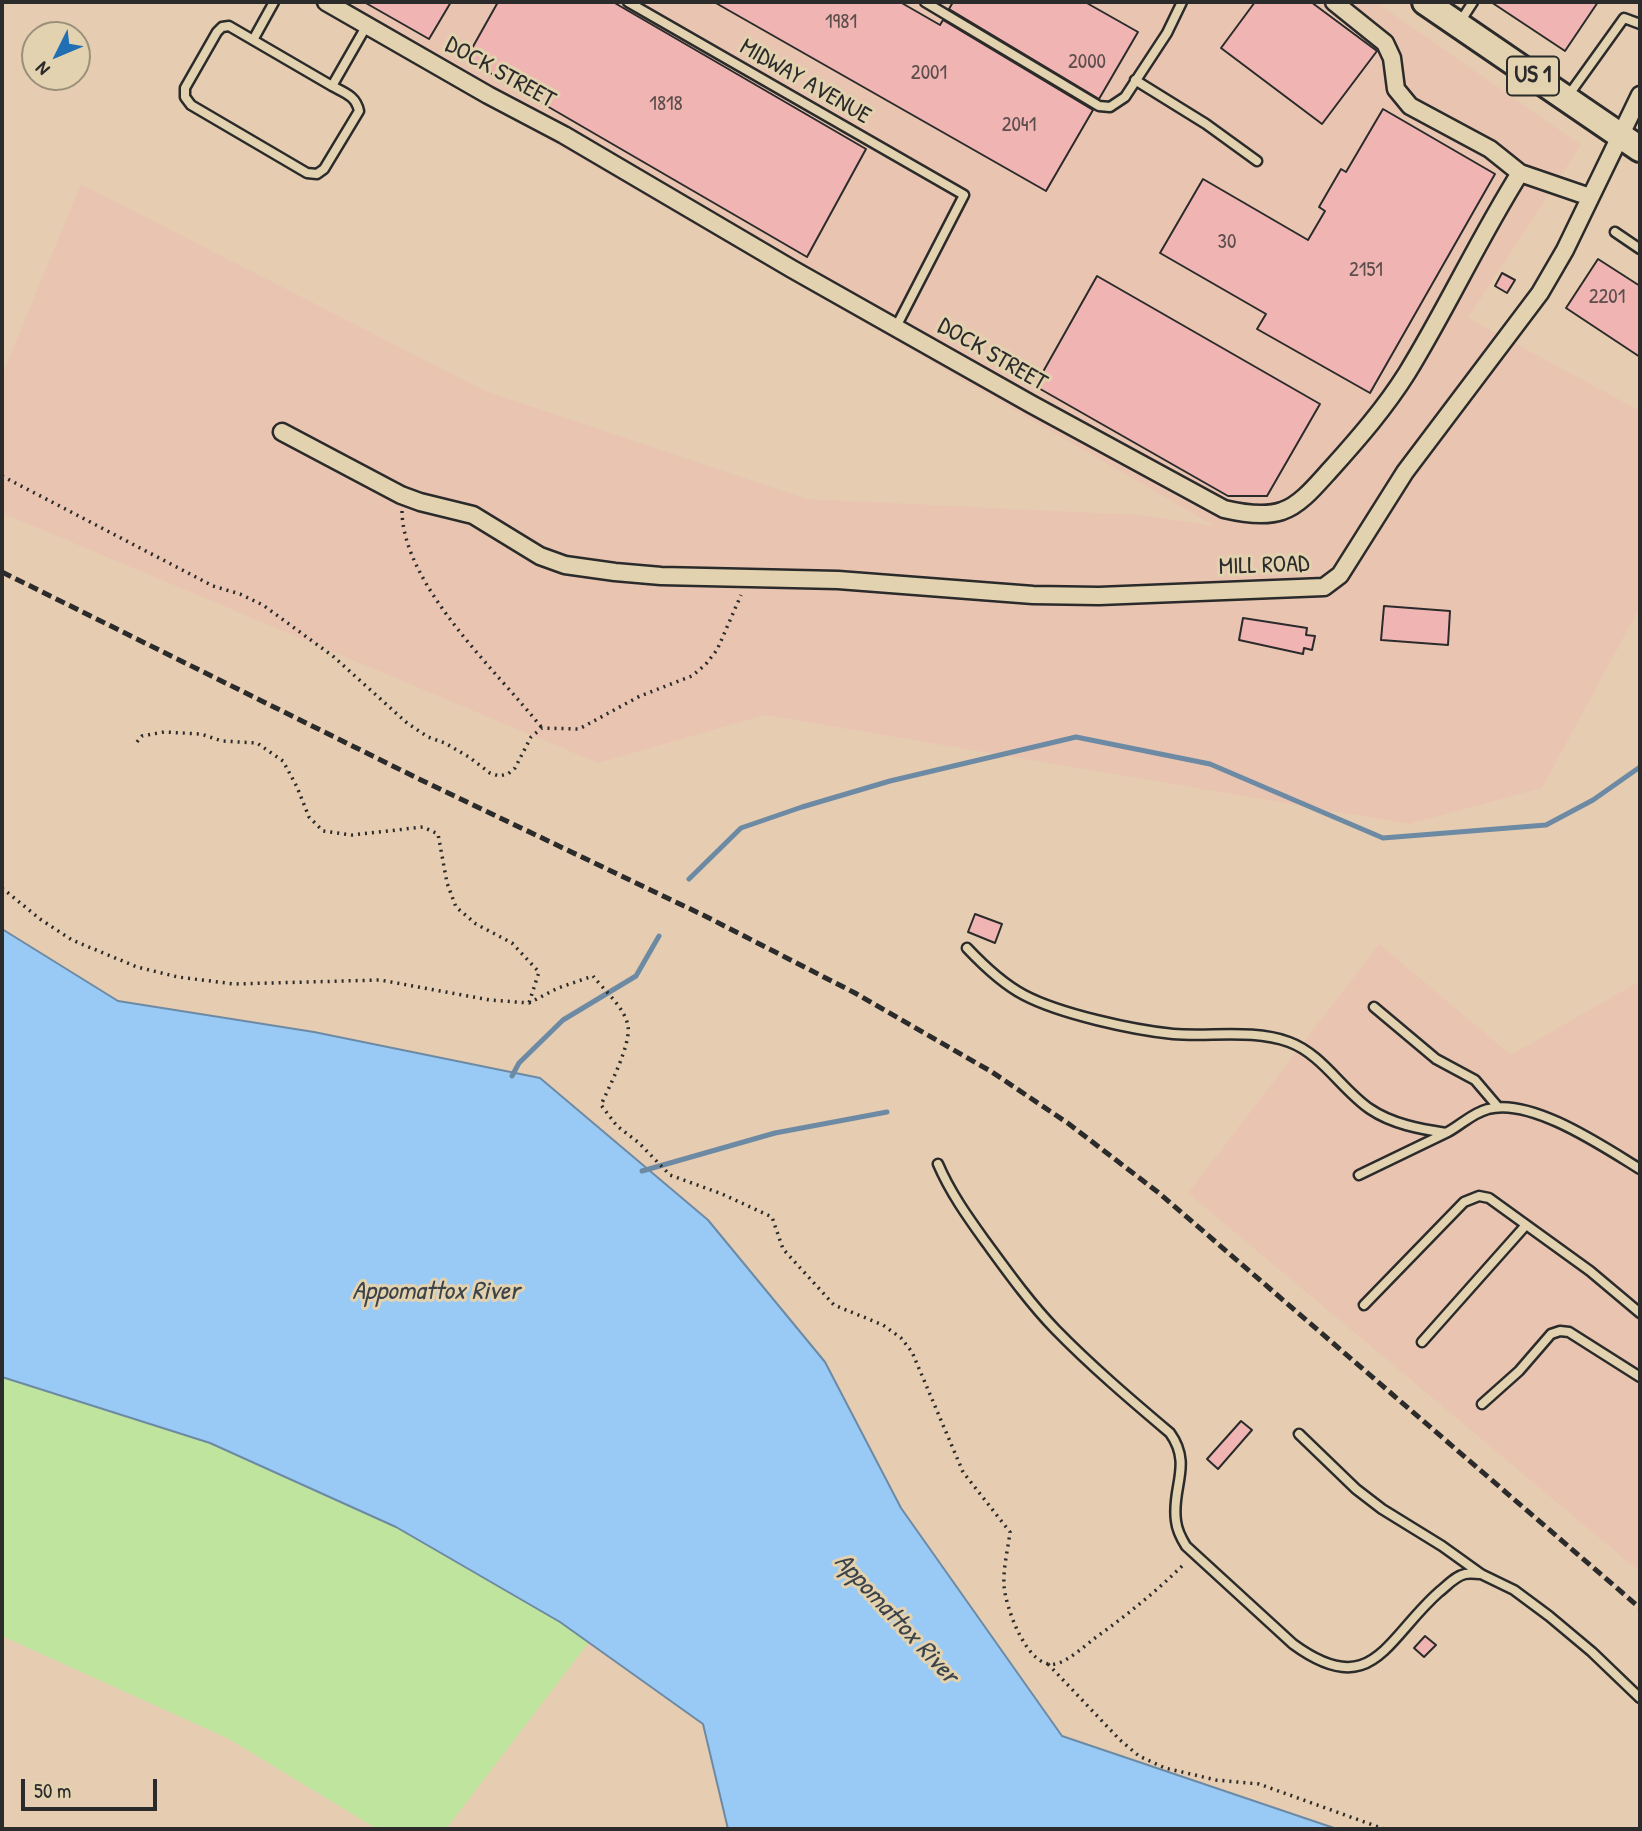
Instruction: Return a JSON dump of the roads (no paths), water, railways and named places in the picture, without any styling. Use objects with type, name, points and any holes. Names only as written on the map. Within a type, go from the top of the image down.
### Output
[{"type":"main road","name":"US 1","points":[[1425,2],[1630,143]]},
{"type":"street","name":"DOCK STREET","points":[[326,2],[488,95],[564,135],[792,269],[1031,404],[1224,509],[1240,513],[1282,511],[1293,506],[1357,440],[1408,371],[1494,213],[1520,173]]},
{"type":"street","points":[[1334,2],[1385,43],[1392,58],[1396,89],[1410,106],[1490,149],[1520,173],[1590,197]]},
{"type":"street","name":"MILL ROAD","points":[[282,432],[401,495],[473,515],[540,556],[565,565],[661,576],[838,580],[1059,596],[1324,587],[1340,575],[1405,472],[1540,293],[1565,250],[1590,197],[1630,143],[1640,94]]},
{"type":"lane","points":[[253,40],[274,2]]},
{"type":"lane","name":"MIDWAY AVENUE","points":[[628,2],[964,195],[896,327]]},
{"type":"lane","points":[[925,2],[1099,106],[1110,107],[1119,103],[1135,80],[1167,33],[1182,2]]},
{"type":"lane","points":[[1458,24],[1473,2]]},
{"type":"lane","points":[[1566,99],[1624,18],[1640,24]]},
{"type":"lane","points":[[332,86],[367,25]]},
{"type":"lane","points":[[229,26],[332,86],[351,96],[357,102],[359,111],[324,169],[317,174],[307,173],[191,105],[185,97],[185,88],[222,27],[229,26]]},
{"type":"lane","points":[[1135,80],[1206,124],[1257,161]]},
{"type":"lane","points":[[1615,232],[1640,249]]},
{"type":"lane","points":[[967,948],[1003,982],[1023,995],[1054,1007],[1173,1034],[1268,1036],[1291,1043],[1305,1050],[1328,1069],[1371,1110],[1414,1128],[1446,1133]]},
{"type":"lane","points":[[1374,1007],[1436,1059],[1475,1080],[1498,1107]]},
{"type":"lane","points":[[1359,1175],[1446,1133],[1485,1109],[1498,1107],[1521,1109],[1547,1118],[1582,1134],[1640,1169]]},
{"type":"lane","points":[[938,1164],[959,1204],[1016,1283],[1054,1328],[1177,1442],[1182,1465],[1175,1519],[1186,1546],[1293,1644],[1310,1656],[1345,1668],[1369,1662],[1382,1654],[1433,1598],[1455,1579],[1466,1574],[1481,1574]]},
{"type":"lane","points":[[1364,1305],[1469,1198],[1479,1196],[1489,1198],[1590,1271],[1640,1313]]},
{"type":"lane","points":[[1422,1342],[1526,1225]]},
{"type":"lane","points":[[1482,1404],[1519,1371],[1551,1334],[1560,1331],[1569,1332],[1640,1377]]},
{"type":"lane","points":[[1299,1434],[1356,1489],[1382,1509],[1481,1574],[1514,1590],[1549,1616],[1592,1651],[1640,1698]]},
{"type":"water","name":"Appomattox River","points":[[2,929],[118,1001],[314,1032],[540,1078],[708,1220],[825,1362],[901,1508],[1062,1736],[1337,1829],[728,1829],[703,1724],[560,1622],[396,1527],[210,1443],[2,1377]]},
{"type":"waterway","points":[[689,879],[741,828],[890,781],[1076,737],[1210,764],[1383,838],[1546,825],[1593,800],[1640,767]]},
{"type":"waterway","points":[[512,1076],[519,1063],[563,1020],[636,976],[659,936]]},
{"type":"waterway","points":[[642,1171],[775,1133],[887,1112]]},
{"type":"railway","points":[[2,572],[421,780],[705,916],[855,993],[992,1072],[1069,1124],[1159,1193],[1640,1608]]}]
